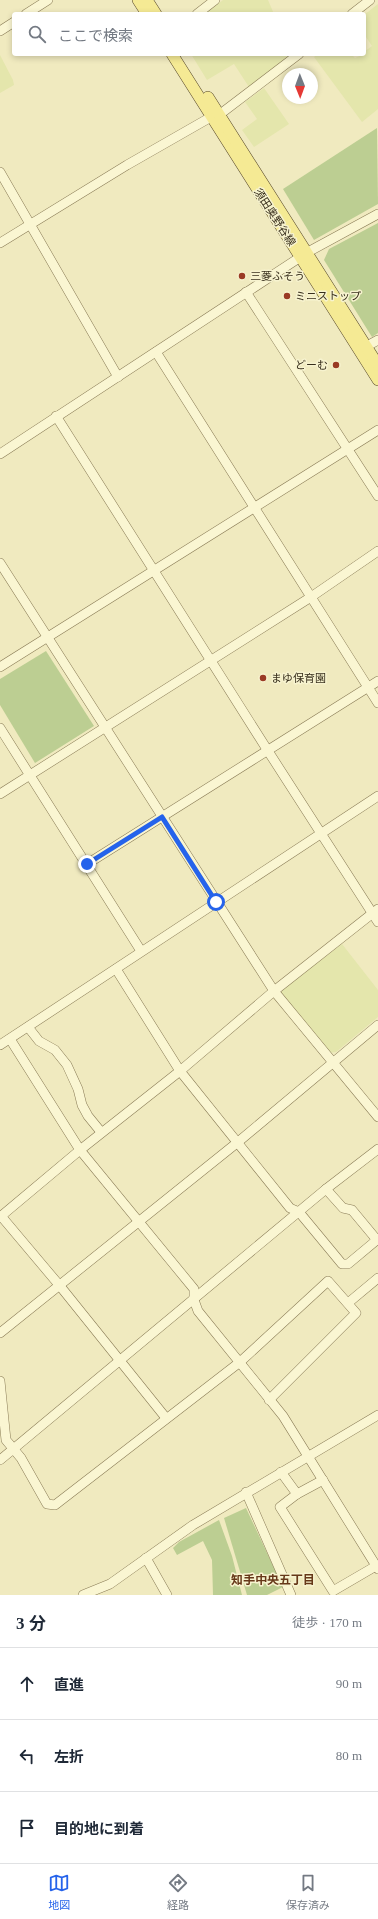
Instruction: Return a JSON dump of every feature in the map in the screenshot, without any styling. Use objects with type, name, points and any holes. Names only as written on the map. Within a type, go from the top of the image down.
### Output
[{"type":"main road","points":[[138,0],[146,12]]},
{"type":"main road","points":[[147,0],[155,12]]},
{"type":"main road","name":"須田奥野谷線","points":[[173,56],[215,116],[304,254],[378,364]]},
{"type":"main road","name":"須田奥野谷線","points":[[181,56],[215,116]]},
{"type":"main road","name":"須田奥野谷線","points":[[304,254],[378,380]]},
{"type":"street","points":[[29,12],[48,0]]},
{"type":"street","points":[[200,12],[215,0]]},
{"type":"street","points":[[355,12],[370,0]]},
{"type":"street","points":[[0,31],[12,23]]},
{"type":"street","points":[[0,243],[127,165],[215,116],[296,56]]},
{"type":"street","points":[[0,172],[118,377]]},
{"type":"street","points":[[0,454],[304,254],[378,214]]},
{"type":"street","points":[[246,292],[378,496]]},
{"type":"street","points":[[367,346],[378,340]]},
{"type":"street","points":[[156,352],[378,703]]},
{"type":"street","points":[[56,416],[321,834],[376,915],[274,991],[180,1071],[101,1132],[1,1216],[60,1286],[166,1418]]},
{"type":"street","points":[[0,668],[378,430]]},
{"type":"street","points":[[0,794],[311,597],[378,551]]},
{"type":"street","points":[[0,563],[274,991],[378,1117]]},
{"type":"street","points":[[87,864],[378,681]]},
{"type":"street","points":[[0,728],[141,951]]},
{"type":"street","points":[[0,1045],[378,796]]},
{"type":"street","points":[[116,970],[180,1071],[290,1208],[299,1212],[342,1264],[348,1264],[378,1240],[352,1210],[343,1208],[326,1189]]},
{"type":"street","points":[[28,1027],[39,1041],[55,1050],[67,1065],[78,1089],[82,1105],[88,1116],[101,1132]]},
{"type":"street","points":[[0,1333],[238,1142],[333,1062],[377,1028]]},
{"type":"street","points":[[10,1039],[80,1150],[194,1289],[194,1300],[198,1311],[283,1416],[307,1456],[323,1480],[377,1568],[333,1591],[280,1507],[297,1494],[323,1480]]},
{"type":"street","points":[[0,1460],[326,1189],[378,1150]]},
{"type":"street","points":[[348,1303],[378,1278]]},
{"type":"street","points":[[0,1381],[6,1440],[21,1458],[47,1504],[56,1505],[240,1362],[328,1281],[356,1313],[269,1400]]},
{"type":"street","points":[[83,1595],[97,1593],[193,1525],[246,1492],[378,1415]]},
{"type":"street","points":[[281,1472],[297,1494]]},
{"type":"street","points":[[246,1492],[291,1595]]},
{"type":"street","points":[[146,1558],[167,1595]]},
{"type":"green space","points":[[223,0],[268,0],[273,12],[208,12]]},
{"type":"green space","points":[[378,4],[378,109],[362,122],[314,57],[353,56],[355,58],[366,56],[366,50],[372,46],[366,37],[366,13]]},
{"type":"green space","points":[[0,55],[13,80],[14,85],[0,93]]},
{"type":"green space","points":[[192,56],[289,56],[249,87],[234,64],[207,80]]},
{"type":"green space","points":[[264,88],[289,124],[254,147],[242,130],[257,119],[245,102]]},
{"type":"green space","points":[[377,128],[378,204],[314,240],[283,189]]},
{"type":"green space","points":[[378,223],[378,333],[372,337],[324,260],[329,249]]},
{"type":"green space","points":[[46,651],[94,726],[35,763],[0,705],[0,679]]},
{"type":"green space","points":[[342,944],[378,990],[378,1017],[336,1052],[328,1053],[281,995],[282,989]]},
{"type":"green space","points":[[246,1508],[283,1587],[267,1595],[247,1595],[224,1518]]},
{"type":"green space","points":[[219,1520],[232,1556],[242,1595],[213,1595],[212,1560],[203,1541],[177,1555],[173,1548],[179,1542]]},
{"type":"place","name":"三菱ふそう","points":[[242,276]]},
{"type":"place","name":"ミニストップ","points":[[287,296]]},
{"type":"place","name":"どーむ","points":[[336,365]]},
{"type":"place","name":"まゆ保育園","points":[[263,678]]},
{"type":"district","name":"知手中央五丁目","points":[[273,1580]]},
{"type":"route","points":[[87,864],[162,817],[216,902]]}]
